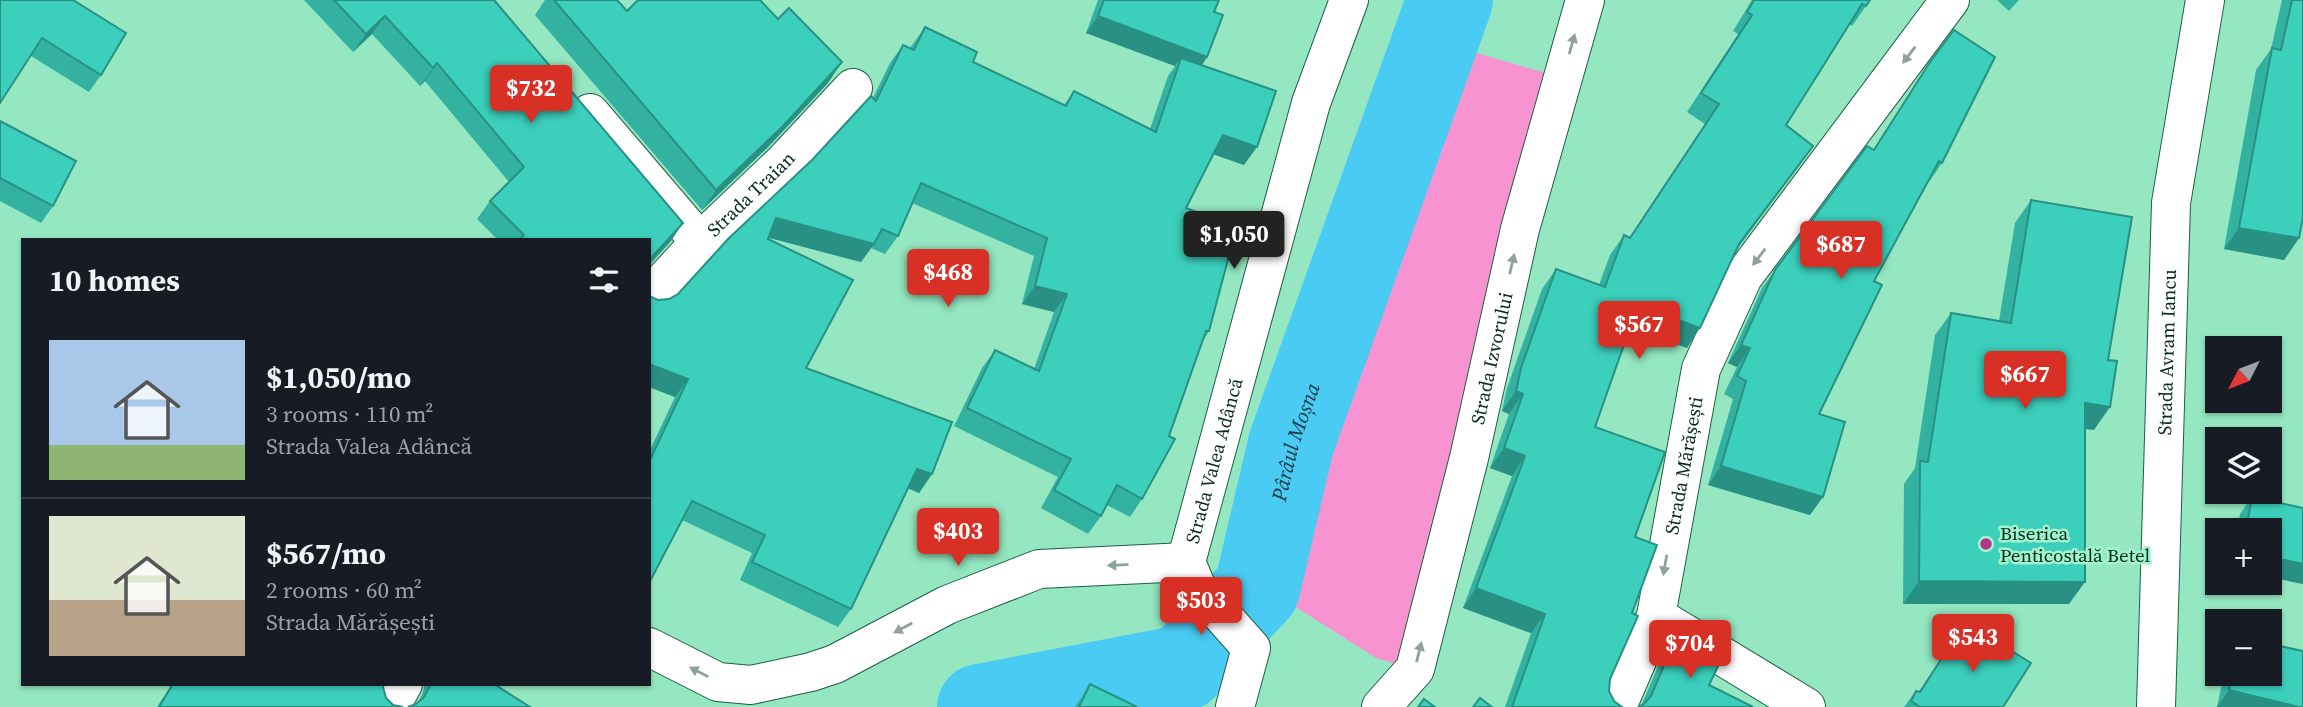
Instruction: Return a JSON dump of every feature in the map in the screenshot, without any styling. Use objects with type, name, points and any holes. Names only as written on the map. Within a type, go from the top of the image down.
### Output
[{"type":"street","name":"Strada Valea Adâncă","points":[[651,648],[718,682],[751,685],[835,664],[947,605],[1039,569],[1191,574],[1311,103],[1349,0]]},
{"type":"street","name":"Strada Izvorului","points":[[1381,707],[1415,669],[1469,458],[1520,229],[1584,0]]},
{"type":"street","name":"Strada Mărășești","points":[[1617,707],[1656,615],[1701,369],[1743,277],[1950,0]]},
{"type":"street","name":"Strada Avram Iancu","points":[[2156,707],[2171,203],[2205,0]]},
{"type":"street","points":[[565,84],[699,242]]},
{"type":"street","name":"Strada Traian","points":[[651,295],[699,242],[784,162],[853,88]]},
{"type":"street","points":[[1191,574],[1251,648],[1235,707]]},
{"type":"street","points":[[1656,615],[1806,707]]},
{"type":"street","points":[[390,707],[402,686]]},
{"type":"shaded area","points":[[1459,48],[1563,78],[1415,669],[1376,658],[1283,599],[1309,427]]},
{"type":"building","points":[[0,0],[73,0],[126,33],[101,75],[42,38],[0,103]]},
{"type":"building","points":[[334,0],[494,0],[683,223],[651,258],[651,238],[521,238],[524,235],[490,201],[524,167],[437,63],[433,68],[385,16],[366,34]]},
{"type":"building","points":[[554,0],[617,0],[627,11],[638,0],[760,0],[778,19],[789,8],[842,62],[783,126],[716,190]]},
{"type":"building","points":[[1104,0],[1219,0],[1214,12],[1223,15],[1207,57],[1098,16]]},
{"type":"building","points":[[1754,0],[1870,0],[1866,6],[1862,4],[1786,125],[1813,146],[1739,244],[1700,328],[1638,305],[1595,427],[1665,452],[1635,537],[1657,545],[1632,613],[1638,616],[1610,679],[1609,691],[1614,701],[1622,707],[1512,707],[1545,614],[1476,588],[1525,456],[1504,448],[1523,394],[1516,391],[1521,368],[1556,269],[1605,287],[1624,235],[1630,238],[1719,104],[1701,93],[1752,15],[1747,12]]},
{"type":"building","points":[[2292,0],[2303,0],[2303,217],[2299,238],[2239,228],[2272,48],[2281,50]]},
{"type":"building","points":[[925,27],[977,52],[973,62],[1066,106],[1074,91],[1156,132],[1181,58],[1276,91],[1257,147],[1223,135],[1186,208],[1239,228],[1209,331],[1206,331],[1169,436],[1175,439],[1142,499],[1117,485],[1101,516],[1054,490],[1071,459],[967,408],[995,350],[1039,371],[1067,294],[1035,286],[1047,238],[921,183],[898,236],[882,229],[874,244],[776,218],[768,239],[853,280],[806,368],[952,422],[932,474],[917,469],[851,609],[752,562],[765,535],[692,501],[651,579],[651,458],[688,379],[651,365],[651,297],[658,300],[669,299],[678,294],[728,239],[813,159],[871,96],[876,101],[903,45],[914,50]]},
{"type":"building","points":[[1954,30],[1995,57],[1942,163],[1939,161],[1874,281],[1882,285],[1819,414],[1845,422],[1823,497],[1721,466],[1746,381],[1737,376],[1750,348],[1741,345],[1775,270],[1867,146],[1874,150],[1930,62]]},
{"type":"building","points":[[0,121],[76,161],[53,206],[0,178]]},
{"type":"building","points":[[2031,200],[2132,217],[2108,360],[2117,361],[2110,407],[2085,403],[2085,582],[1919,581],[1920,461],[1928,462],[1951,313],[2011,323]]},
{"type":"building","points":[[2282,503],[2303,508],[2303,564],[2282,560],[2282,518],[2248,518],[2251,504]]},
{"type":"building","points":[[1965,622],[2031,663],[2003,707],[1920,707],[1911,701],[1916,691],[1920,692]]},
{"type":"building","points":[[1677,635],[1722,658],[1709,685],[1753,707],[1638,707],[1651,696]]},
{"type":"building","points":[[2282,647],[2303,651],[2303,707],[2229,690],[2230,686],[2282,686]]},
{"type":"building","points":[[1090,684],[1137,707],[1079,707]]},
{"type":"building","points":[[172,686],[383,686],[386,698],[393,705],[403,707],[159,707]]},
{"type":"building","points":[[430,686],[497,686],[530,707],[408,707],[424,697]]},
{"type":"building","points":[[1480,698],[1492,707],[1473,707]]},
{"type":"building","points":[[1424,699],[1435,707],[1418,707]]},
{"type":"waterway","name":"Pârâul Moșna","points":[[980,707],[1183,668],[1257,589],[1291,444],[1450,0]]},
{"type":"place","name":"Biserica Penticostală Betel","points":[[1986,544]]}]
